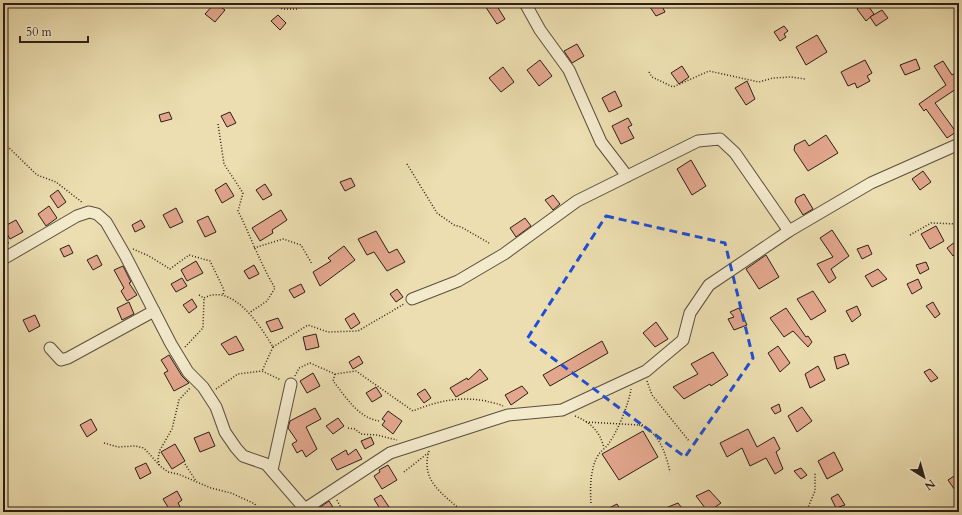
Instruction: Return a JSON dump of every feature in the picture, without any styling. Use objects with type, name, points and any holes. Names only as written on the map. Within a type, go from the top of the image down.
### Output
[{"type":"street","points":[[525,3],[540,30],[569,70],[601,142],[627,176]]},
{"type":"street","points":[[412,299],[458,280],[504,254],[577,201],[698,141],[720,139],[735,152],[789,231]]},
{"type":"street","points":[[3,259],[77,216],[89,212],[97,214],[112,231],[178,355],[188,372],[197,381],[216,407],[225,432],[236,448],[243,456],[266,464],[302,510],[390,453],[508,415],[562,410],[646,371],[683,340],[690,313],[709,285],[789,231],[871,183],[959,144]]},
{"type":"street","points":[[50,348],[61,360],[68,358],[154,311]]},
{"type":"street","points":[[272,470],[291,384]]},
{"type":"path","points":[[274,3],[282,9],[298,9],[302,3]]},
{"type":"path","points":[[649,72],[652,77],[673,87],[709,71],[759,82],[791,77],[805,80]]},
{"type":"path","points":[[218,124],[224,164],[243,194],[238,211],[254,248],[275,288],[267,301],[249,313]]},
{"type":"path","points":[[3,142],[37,175],[56,182],[97,214]]},
{"type":"path","points":[[407,164],[436,213],[454,225],[461,227],[489,243]]},
{"type":"path","points":[[910,235],[931,224],[959,224]]},
{"type":"path","points":[[254,248],[283,239],[301,245],[312,264]]},
{"type":"path","points":[[118,243],[149,256],[170,269],[189,255],[210,261],[224,290],[223,295]]},
{"type":"path","points":[[199,295],[204,298]]},
{"type":"path","points":[[204,298],[210,295],[223,295],[237,302],[259,324],[273,347]]},
{"type":"path","points":[[178,355],[203,328],[204,298]]},
{"type":"path","points":[[262,371],[273,347],[308,325],[328,332],[358,331],[412,299]]},
{"type":"path","points":[[209,396],[221,384],[238,374],[262,371],[291,384],[299,368],[310,363],[335,374],[356,371],[397,397],[413,411],[433,402],[449,399],[475,399],[502,404],[516,414]]},
{"type":"path","points":[[646,371],[647,381],[652,395],[689,441]]},
{"type":"path","points":[[335,374],[333,381],[356,410],[371,420],[379,421]]},
{"type":"path","points":[[591,503],[594,464],[599,454],[609,443],[630,397],[631,384],[629,379]]},
{"type":"path","points":[[160,466],[158,458],[172,429],[179,400],[197,381]]},
{"type":"path","points":[[562,410],[594,427],[601,436],[604,449]]},
{"type":"path","points":[[586,422],[602,422],[618,425],[644,425]]},
{"type":"path","points":[[640,425],[648,427],[654,434],[664,450],[670,472]]},
{"type":"path","points":[[348,428],[355,429],[361,434],[377,435],[416,445]]},
{"type":"path","points":[[434,439],[426,462],[432,481],[441,494],[463,512]]},
{"type":"path","points":[[104,443],[118,447],[135,446],[144,448],[160,466],[168,472],[178,474],[196,483],[245,498],[255,504],[257,512]]},
{"type":"path","points":[[404,472],[428,453]]},
{"type":"path","points":[[185,464],[196,483]]},
{"type":"path","points":[[806,512],[815,491],[815,472]]},
{"type":"path","points":[[332,491],[343,512]]},
{"type":"highlighted area","points":[[606,216],[725,243],[753,358],[685,457],[527,339]]},
{"type":"building","points":[[215,3],[225,10],[215,22],[205,14]]},
{"type":"building","points":[[483,3],[495,3],[505,19],[497,24]]},
{"type":"building","points":[[866,3],[874,14],[866,21],[857,9]]},
{"type":"building","points":[[661,4],[665,12],[656,16],[650,7]]},
{"type":"building","points":[[882,10],[888,18],[876,26],[870,17]]},
{"type":"building","points":[[278,15],[286,23],[280,30],[271,21]]},
{"type":"building","points":[[784,26],[788,31],[784,34],[786,37],[780,41],[774,32]]},
{"type":"building","points":[[817,35],[827,52],[806,65],[796,47]]},
{"type":"building","points":[[577,44],[584,56],[572,63],[564,51]]},
{"type":"building","points":[[916,59],[920,69],[905,75],[900,65]]},
{"type":"building","points":[[540,60],[552,76],[539,86],[527,70]]},
{"type":"building","points":[[865,60],[872,73],[867,76],[870,81],[857,88],[855,83],[848,86],[841,72]]},
{"type":"building","points":[[943,61],[952,75],[959,70],[959,87],[935,103],[956,132],[947,138],[926,109],[924,111],[919,104],[946,85],[934,66]]},
{"type":"building","points":[[682,66],[689,77],[679,84],[671,73]]},
{"type":"building","points":[[503,67],[514,82],[501,92],[489,78]]},
{"type":"building","points":[[747,81],[755,99],[746,105],[735,88]]},
{"type":"building","points":[[615,91],[622,106],[609,112],[602,98]]},
{"type":"building","points":[[169,112],[172,119],[161,122],[159,115]]},
{"type":"building","points":[[230,112],[236,123],[227,127],[221,116]]},
{"type":"building","points":[[628,118],[632,125],[628,127],[634,138],[621,144],[612,126]]},
{"type":"building","points":[[826,135],[838,153],[808,171],[794,150],[795,145],[805,140],[809,146]]},
{"type":"building","points":[[691,160],[706,186],[692,195],[677,169]]},
{"type":"building","points":[[923,171],[931,182],[920,190],[912,179]]},
{"type":"building","points":[[351,178],[355,186],[345,191],[340,182]]},
{"type":"building","points":[[226,183],[234,196],[222,203],[215,190]]},
{"type":"building","points":[[265,184],[272,195],[263,200],[256,190]]},
{"type":"building","points":[[58,190],[66,202],[58,208],[50,196]]},
{"type":"building","points":[[804,194],[813,209],[803,215],[795,202],[796,198]]},
{"type":"building","points":[[553,195],[560,204],[553,210],[545,200]]},
{"type":"building","points":[[49,206],[57,218],[46,226],[38,214]]},
{"type":"building","points":[[176,208],[183,222],[170,228],[163,215]]},
{"type":"building","points":[[281,210],[287,220],[272,230],[273,233],[260,241],[252,228]]},
{"type":"building","points":[[208,216],[216,232],[205,237],[197,221]]},
{"type":"building","points":[[525,218],[531,226],[516,237],[510,228]]},
{"type":"building","points":[[16,220],[23,232],[10,239],[3,227]]},
{"type":"building","points":[[141,220],[145,227],[135,232],[132,225]]},
{"type":"building","points":[[936,226],[944,241],[930,249],[921,234]]},
{"type":"building","points":[[832,230],[849,256],[831,269],[836,278],[829,283],[817,264],[833,257],[820,238]]},
{"type":"building","points":[[376,231],[389,253],[397,249],[405,262],[387,271],[374,252],[367,255],[358,239]]},
{"type":"building","points":[[959,239],[959,251],[953,256],[947,248]]},
{"type":"building","points":[[69,245],[73,253],[64,257],[60,249]]},
{"type":"building","points":[[868,245],[872,254],[862,259],[857,249]]},
{"type":"building","points":[[344,246],[355,260],[320,286],[313,272],[331,261],[328,258]]},
{"type":"building","points":[[97,255],[102,265],[93,270],[87,260]]},
{"type":"building","points":[[766,255],[779,277],[759,289],[746,269]]},
{"type":"building","points":[[196,261],[203,273],[187,281],[181,270]]},
{"type":"building","points":[[926,262],[929,269],[920,274],[916,265]]},
{"type":"building","points":[[254,265],[259,274],[249,279],[244,271]]},
{"type":"building","points":[[123,266],[131,282],[129,283],[137,295],[127,301],[121,291],[124,288],[114,270]]},
{"type":"building","points":[[878,269],[887,279],[872,287],[865,276]]},
{"type":"building","points":[[182,278],[187,286],[176,292],[171,284]]},
{"type":"building","points":[[918,279],[922,288],[912,294],[907,284]]},
{"type":"building","points":[[301,284],[305,292],[294,298],[289,290]]},
{"type":"building","points":[[397,289],[403,297],[396,302],[390,294]]},
{"type":"building","points":[[813,291],[826,311],[811,320],[797,299]]},
{"type":"building","points":[[192,299],[197,307],[189,313],[183,305]]},
{"type":"building","points":[[129,302],[134,314],[122,320],[117,308]]},
{"type":"building","points":[[933,302],[940,314],[935,318],[926,306]]},
{"type":"building","points":[[857,306],[861,315],[852,322],[846,311]]},
{"type":"building","points":[[739,308],[747,325],[734,330],[728,319],[734,317],[730,312]]},
{"type":"building","points":[[786,308],[806,337],[808,336],[812,342],[808,347],[793,331],[784,337],[770,318]]},
{"type":"building","points":[[354,313],[360,323],[351,329],[345,319]]},
{"type":"building","points":[[35,315],[40,326],[29,332],[23,320]]},
{"type":"building","points":[[278,318],[283,328],[271,332],[266,322]]},
{"type":"building","points":[[656,322],[668,339],[655,347],[643,333]]},
{"type":"building","points":[[316,334],[319,347],[306,350],[303,337]]},
{"type":"building","points":[[236,336],[244,350],[229,355],[221,344]]},
{"type":"building","points":[[602,341],[608,353],[550,386],[543,375]]},
{"type":"building","points":[[778,346],[790,363],[780,372],[768,353]]},
{"type":"building","points":[[713,352],[728,375],[711,386],[710,384],[684,399],[673,387],[698,374],[691,364]]},
{"type":"building","points":[[845,354],[849,364],[837,369],[834,357]]},
{"type":"building","points":[[169,355],[182,376],[189,383],[174,391],[164,373],[168,371],[161,360]]},
{"type":"building","points":[[359,356],[363,363],[353,369],[349,362]]},
{"type":"building","points":[[818,366],[825,380],[810,388],[805,374]]},
{"type":"building","points":[[480,369],[488,379],[456,397],[450,388],[467,378],[468,380]]},
{"type":"building","points":[[930,369],[938,378],[931,382],[924,372]]},
{"type":"building","points":[[313,373],[320,386],[307,393],[300,381]]},
{"type":"building","points":[[522,386],[528,393],[511,405],[505,395]]},
{"type":"building","points":[[376,387],[382,396],[372,402],[366,393]]},
{"type":"building","points":[[425,389],[431,398],[424,403],[417,394]]},
{"type":"building","points":[[779,404],[781,411],[775,414],[771,408]]},
{"type":"building","points":[[802,407],[812,421],[797,432],[788,416]]},
{"type":"building","points":[[315,408],[321,419],[306,427],[317,449],[306,457],[302,450],[297,453],[292,444],[297,441],[288,428],[290,421]]},
{"type":"building","points":[[388,411],[402,421],[393,434],[382,425],[385,421],[382,419]]},
{"type":"building","points":[[338,418],[344,426],[333,434],[326,426]]},
{"type":"building","points":[[91,419],[97,430],[87,437],[80,425]]},
{"type":"building","points":[[748,429],[757,447],[774,437],[780,449],[776,452],[783,469],[775,474],[766,458],[750,466],[742,448],[727,457],[720,443]]},
{"type":"building","points":[[643,431],[658,457],[619,480],[602,454]]},
{"type":"building","points":[[209,432],[215,446],[200,452],[194,438]]},
{"type":"building","points":[[371,437],[374,444],[365,449],[361,441]]},
{"type":"building","points":[[175,444],[185,461],[172,469],[161,452]]},
{"type":"building","points":[[356,449],[362,459],[337,470],[331,459],[346,450],[348,455]]},
{"type":"building","points":[[834,452],[843,470],[827,479],[818,461]]},
{"type":"building","points":[[146,463],[151,473],[140,479],[135,468]]},
{"type":"building","points":[[388,465],[397,480],[382,489],[374,476],[380,472],[379,470]]},
{"type":"building","points":[[801,468],[807,475],[801,479],[794,471]]},
{"type":"building","points":[[959,473],[959,496],[948,480]]},
{"type":"building","points":[[709,490],[721,503],[708,512],[696,496]]},
{"type":"building","points":[[177,491],[182,500],[178,503],[183,512],[171,512],[163,499]]},
{"type":"building","points":[[838,494],[845,505],[836,508],[831,498]]},
{"type":"building","points":[[381,495],[389,507],[382,512],[374,499]]},
{"type":"building","points":[[329,501],[336,512],[313,512]]},
{"type":"building","points":[[678,503],[685,512],[656,512]]},
{"type":"building","points":[[617,504],[622,512],[601,512]]}]
